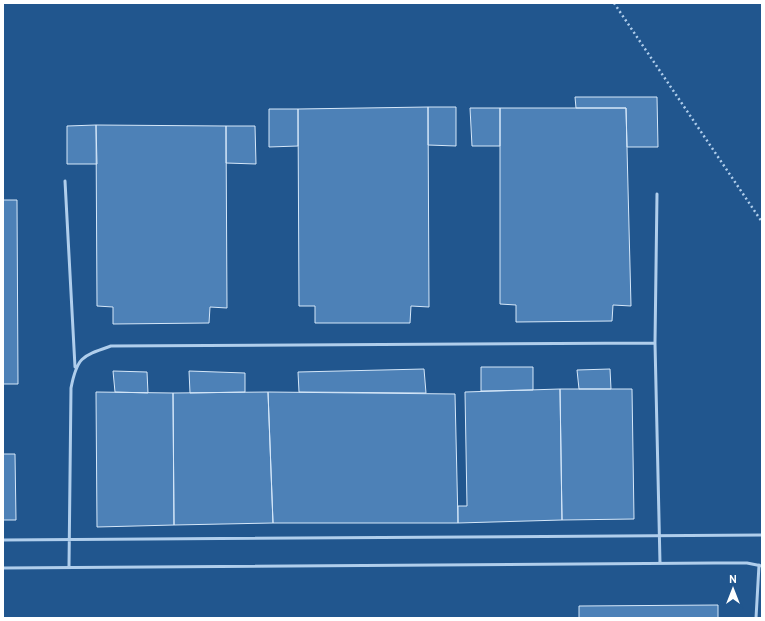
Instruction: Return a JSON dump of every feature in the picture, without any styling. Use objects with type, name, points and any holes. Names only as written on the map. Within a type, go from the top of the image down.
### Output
[{"type":"lane","points":[[65,181],[75,367],[71,388],[69,566]]},
{"type":"lane","points":[[657,194],[655,343],[661,536],[660,563]]},
{"type":"lane","points":[[75,367],[87,354],[111,346],[655,343]]},
{"type":"lane","points":[[3,540],[762,535]]},
{"type":"lane","points":[[3,568],[69,566],[747,563],[761,566],[756,618]]},
{"type":"path","points":[[614,3],[762,222]]},
{"type":"building","points":[[575,97],[657,97],[658,147],[627,147],[626,108],[576,108]]},
{"type":"building","points":[[428,107],[429,307],[411,306],[410,323],[315,323],[315,306],[299,306],[298,109]]},
{"type":"building","points":[[428,107],[456,107],[456,146],[428,145]]},
{"type":"building","points":[[470,108],[500,108],[500,146],[472,146]]},
{"type":"building","points":[[500,108],[626,108],[631,306],[613,305],[612,321],[516,322],[516,305],[500,304]]},
{"type":"building","points":[[269,109],[298,109],[298,146],[269,147]]},
{"type":"building","points":[[96,125],[226,126],[227,308],[210,307],[209,323],[113,324],[113,307],[97,306]]},
{"type":"building","points":[[96,125],[97,164],[67,164],[67,126]]},
{"type":"building","points":[[226,126],[255,126],[256,164],[226,163]]},
{"type":"building","points":[[3,200],[17,200],[18,384],[3,384]]},
{"type":"building","points":[[481,367],[533,367],[533,390],[481,391]]},
{"type":"building","points":[[424,369],[426,393],[299,392],[298,372]]},
{"type":"building","points":[[610,369],[611,389],[579,389],[577,370]]},
{"type":"building","points":[[113,371],[147,372],[148,393],[115,392]]},
{"type":"building","points":[[189,371],[245,373],[245,392],[190,393]]},
{"type":"building","points":[[560,389],[632,389],[634,519],[562,520]]},
{"type":"building","points":[[560,389],[562,520],[458,523],[458,506],[467,506],[465,392]]},
{"type":"building","points":[[96,392],[173,393],[174,525],[97,527]]},
{"type":"building","points":[[268,392],[273,523],[174,525],[173,393]]},
{"type":"building","points":[[268,392],[455,394],[458,523],[273,523]]},
{"type":"building","points":[[3,454],[15,454],[16,520],[3,520]]},
{"type":"building","points":[[718,605],[718,618],[579,618],[579,606]]}]
